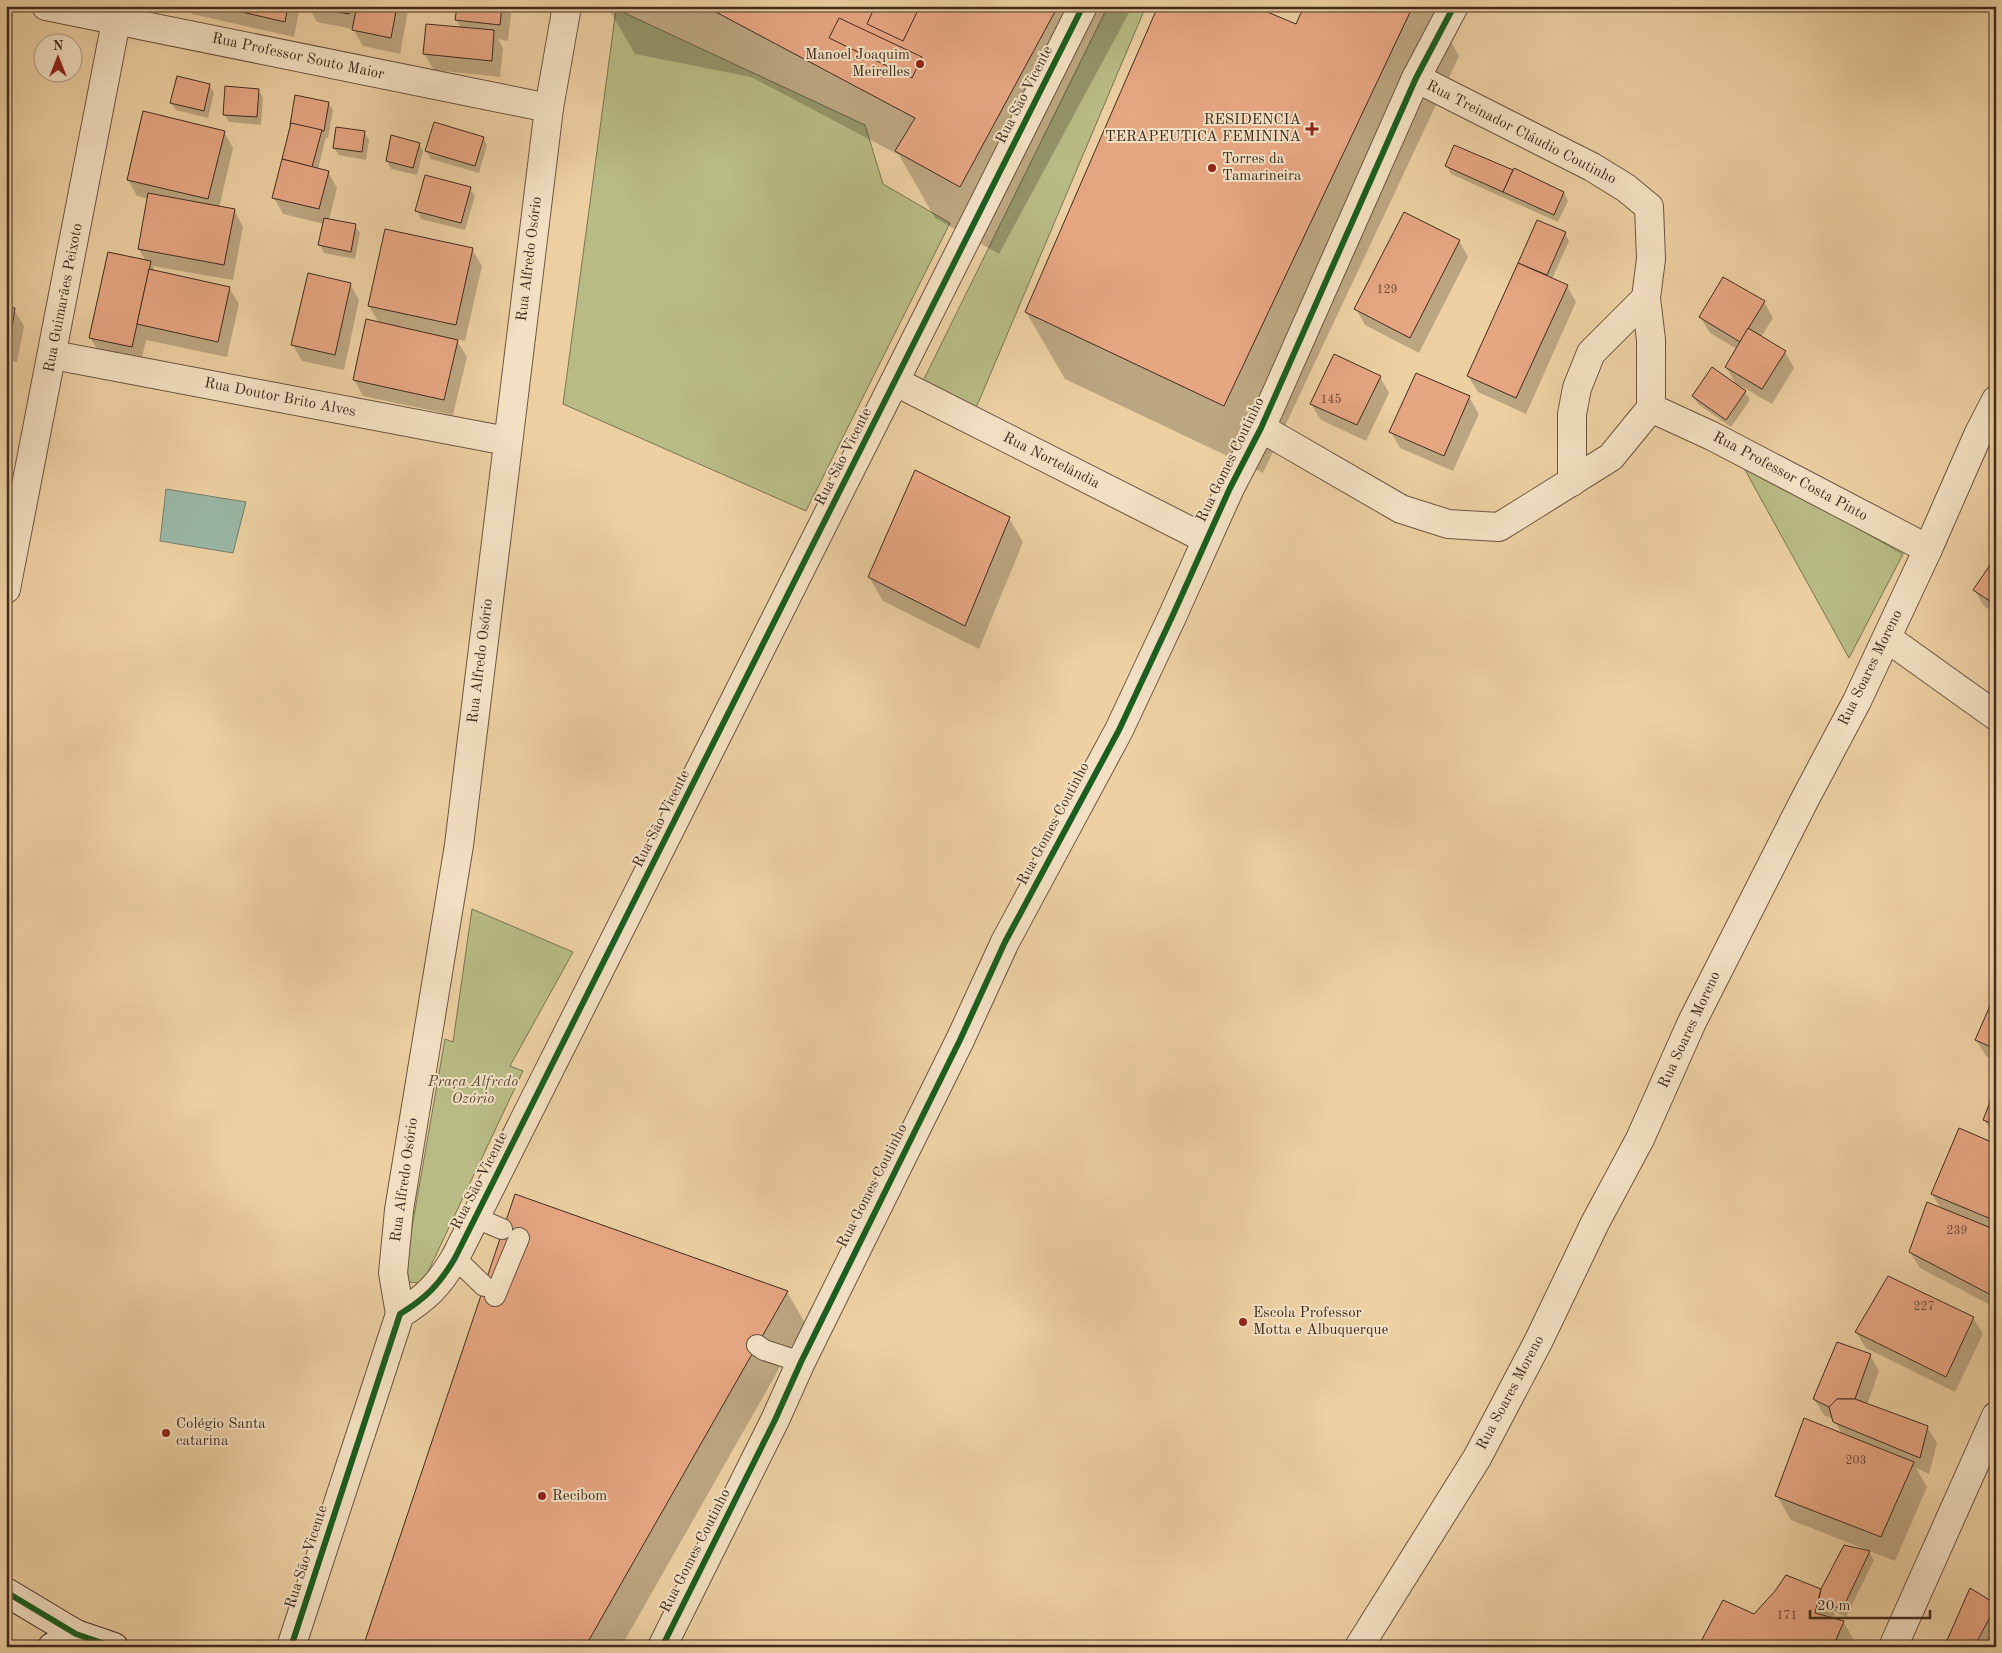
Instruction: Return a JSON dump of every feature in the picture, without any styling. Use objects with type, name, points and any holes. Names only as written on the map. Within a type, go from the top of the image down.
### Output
[{"type":"street","name":"Rua Professor Souto Maior","points":[[46,6],[118,13],[549,108]]},
{"type":"street","name":"Rua Alfredo Osório","points":[[400,1314],[394,1273],[399,1210],[459,845],[549,108],[567,6]]},
{"type":"street","name":"Rua São Vicente","points":[[291,1647],[400,1314],[420,1302],[442,1280],[476,1218],[1083,6]]},
{"type":"street","name":"Rua Gomes Coutinho","points":[[662,1647],[960,1040],[1005,942],[1119,730],[1206,539],[1261,428],[1416,78],[1454,6]]},
{"type":"street","name":"Rua Guimarães Peixoto","points":[[6,589],[118,13]]},
{"type":"street","name":"Rua Treinador Cláudio Coutinho","points":[[1416,78],[1598,170],[1626,188],[1649,207],[1651,259],[1646,298],[1651,340],[1651,408]]},
{"type":"street","points":[[1572,482],[1572,414],[1577,388],[1591,353],[1646,298]]},
{"type":"street","name":"Rua Doutor Brito Alves","points":[[53,355],[508,441]]},
{"type":"street","name":"Rua Nortelândia","points":[[896,382],[1206,539]]},
{"type":"street","name":"Rua Soares Moreno","points":[[1359,1647],[1477,1458],[1534,1349],[1595,1224],[1640,1139],[1692,1022],[1857,701],[1928,549],[1978,435],[1996,400]]},
{"type":"street","points":[[1261,428],[1401,510],[1448,524],[1498,527],[1611,456],[1651,408]]},
{"type":"street","name":"Rua Professor Costa Pinto","points":[[1651,408],[1712,436],[1928,549]]},
{"type":"street","points":[[1887,638],[1996,716]]},
{"type":"street","points":[[1893,1647],[1996,1416]]},
{"type":"street","points":[[6,1592],[76,1634],[114,1647]]},
{"type":"street","points":[[52,1647],[76,1634]]},
{"type":"lane","points":[[455,1258],[489,1291],[511,1234],[476,1218]]},
{"type":"lane","points":[[756,1345],[764,1350],[801,1362]]},
{"type":"green space","points":[[1108,6],[1146,6],[976,408],[921,385]]},
{"type":"green space","points":[[616,9],[865,125],[883,184],[950,223],[806,511],[563,404]]},
{"type":"green space","points":[[1740,461],[1903,554],[1849,658]]},
{"type":"green space","name":"Praça Alfredo Ozório","points":[[472,909],[573,952],[510,1066],[523,1071],[426,1276],[418,1283],[409,1282],[405,1278],[404,1273],[445,1039],[453,1042]]},
{"type":"shaded area","points":[[166,489],[246,502],[233,553],[160,541]]},
{"type":"building","points":[[216,6],[288,6],[285,22]]},
{"type":"building","points":[[306,6],[351,6],[349,14]]},
{"type":"building","points":[[357,6],[397,6],[391,38],[352,30]]},
{"type":"building","points":[[457,6],[502,6],[500,25],[455,20]]},
{"type":"building","name":"Manoel Joaquim Meirelles","points":[[691,6],[1058,6],[960,187],[895,151],[915,118],[712,10]]},
{"type":"building","points":[[875,6],[920,6],[903,41],[867,24]]},
{"type":"building","name":"Torres da Tamarineira","points":[[1158,6],[1253,6],[1296,24],[1304,6],[1413,6],[1224,406],[1025,312]]},
{"type":"building","points":[[839,18],[922,57],[912,78],[829,38]]},
{"type":"building","points":[[426,24],[494,30],[492,61],[423,54]]},
{"type":"building","points":[[177,76],[210,84],[204,111],[170,103]]},
{"type":"building","points":[[225,86],[259,89],[257,117],[223,115]]},
{"type":"building","points":[[295,95],[329,102],[324,131],[290,125]]},
{"type":"building","points":[[143,111],[225,131],[208,199],[127,180]]},
{"type":"building","points":[[434,122],[484,137],[475,166],[425,151]]},
{"type":"building","points":[[291,123],[322,130],[312,167],[282,159]]},
{"type":"building","points":[[336,127],[365,131],[362,152],[333,148]]},
{"type":"building","points":[[391,135],[420,143],[413,168],[386,161]]},
{"type":"building","points":[[1454,145],[1513,170],[1503,192],[1445,166]]},
{"type":"building","points":[[282,159],[329,171],[319,209],[272,198]]},
{"type":"building","points":[[1514,168],[1564,192],[1554,215],[1503,192]]},
{"type":"building","points":[[425,175],[471,187],[461,223],[415,211]]},
{"type":"building","points":[[148,193],[235,209],[224,265],[138,249]]},
{"type":"building","points":[[1404,212],[1460,240],[1410,338],[1354,309]]},
{"type":"building","points":[[324,218],[356,224],[351,252],[318,245]]},
{"type":"building","points":[[1537,220],[1566,232],[1547,275],[1518,263]]},
{"type":"building","points":[[385,229],[473,248],[456,325],[368,306]]},
{"type":"building","points":[[108,252],[151,261],[132,347],[89,338]]},
{"type":"building","points":[[1518,263],[1568,285],[1516,398],[1467,376]]},
{"type":"building","points":[[149,269],[230,287],[218,342],[137,324]]},
{"type":"building","points":[[308,273],[351,283],[335,355],[291,345]]},
{"type":"building","points":[[1723,277],[1765,301],[1740,342],[1699,317]]},
{"type":"building","points":[[6,307],[15,308],[9,347],[6,346]]},
{"type":"building","points":[[366,319],[458,340],[444,400],[353,380]]},
{"type":"building","points":[[1748,328],[1786,351],[1762,389],[1725,367]]},
{"type":"building","points":[[1334,354],[1381,376],[1357,425],[1310,404]]},
{"type":"building","points":[[1712,367],[1746,391],[1726,420],[1692,396]]},
{"type":"building","points":[[1416,373],[1470,396],[1444,456],[1389,432]]},
{"type":"building","points":[[915,470],[1010,517],[965,626],[868,577]]},
{"type":"building","points":[[1996,556],[1996,605],[1973,590]]},
{"type":"building","points":[[1996,992],[1996,1049],[1975,1040]]},
{"type":"building","points":[[1996,1087],[1996,1125],[1983,1120]]},
{"type":"building","points":[[1959,1128],[1996,1144],[1996,1221],[1931,1194]]},
{"type":"building","name":"Recibom","points":[[515,1194],[788,1291],[585,1647],[363,1647]]},
{"type":"building","points":[[1927,1202],[1996,1230],[1996,1289],[1993,1296],[1909,1252]]},
{"type":"building","points":[[1888,1276],[1974,1317],[1946,1377],[1855,1332]]},
{"type":"building","points":[[1837,1342],[1871,1354],[1855,1399],[1837,1399],[1829,1407],[1813,1399]]},
{"type":"building","points":[[1837,1399],[1855,1399],[1928,1426],[1920,1458],[1833,1422],[1829,1407]]},
{"type":"building","points":[[1804,1418],[1914,1462],[1881,1537],[1775,1496]]},
{"type":"building","points":[[1844,1545],[1870,1551],[1842,1610],[1819,1599],[1821,1589]]},
{"type":"building","points":[[1786,1575],[1821,1589],[1815,1613],[1844,1621],[1833,1647],[1698,1647],[1723,1600],[1754,1614],[1775,1591]]},
{"type":"building","points":[[1970,1588],[1996,1604],[1996,1606],[1974,1647],[1944,1647]]},
{"type":"building","points":[[1996,1625],[1996,1647],[1985,1647]]},
{"type":"cycle path","points":[[291,1647],[400,1314],[431,1290],[455,1258],[1083,6]]},
{"type":"cycle path","points":[[662,1647],[960,1040],[1005,942],[1119,730],[1230,488],[1261,428],[1416,78],[1454,6]]},
{"type":"cycle path","points":[[6,1592],[76,1634],[114,1647]]},
{"type":"place","name":"Manoel Joaquim Meirelles","points":[[920,64]]},
{"type":"place","name":"RESIDENCIA TERAPEUTICA FEMININA","points":[[1312,129]]},
{"type":"place","name":"Torres da Tamarineira","points":[[1212,168]]},
{"type":"place","name":"Escola Professor Motta e Albuquerque","points":[[1243,1322]]},
{"type":"place","name":"Colégio Santa catarina","points":[[166,1433]]},
{"type":"place","name":"Recibom","points":[[542,1496]]}]
